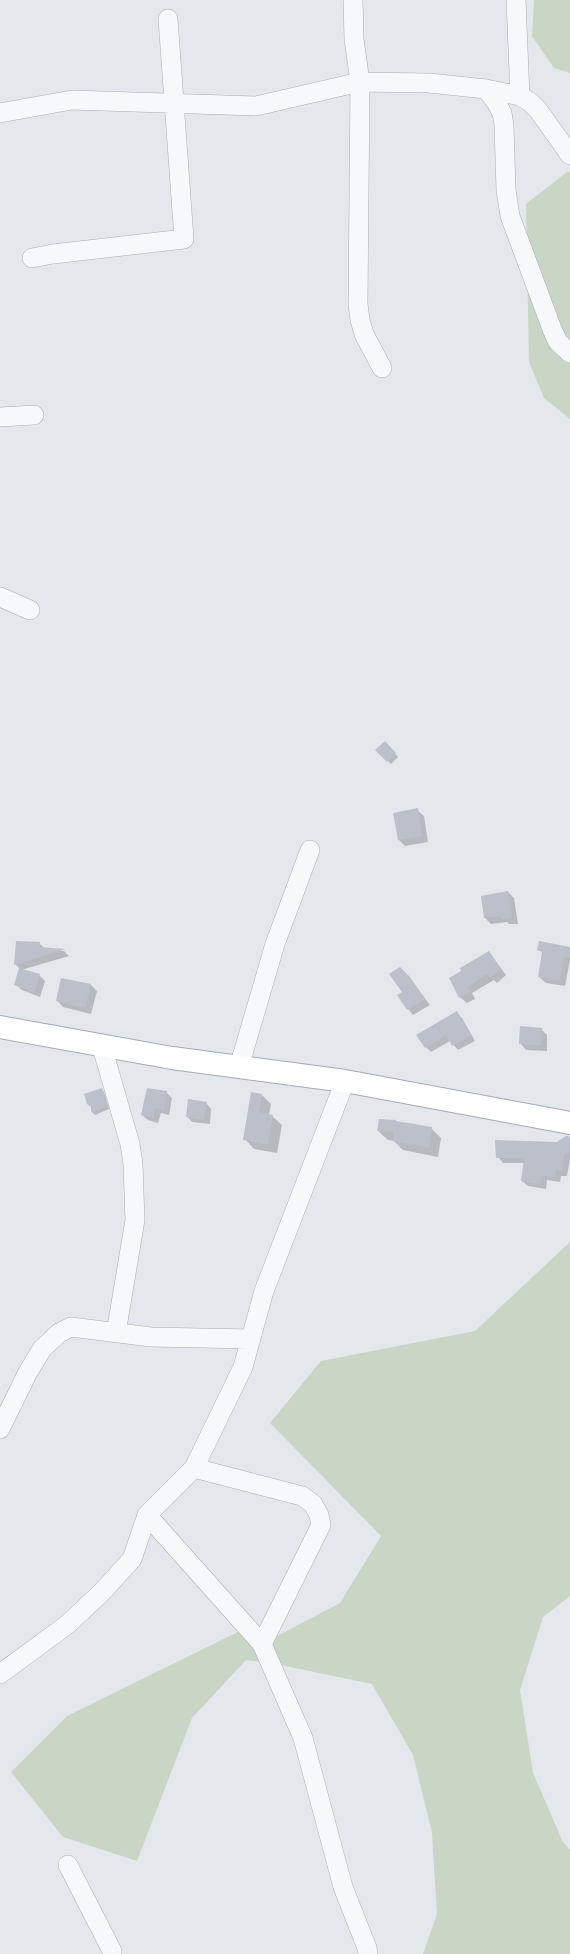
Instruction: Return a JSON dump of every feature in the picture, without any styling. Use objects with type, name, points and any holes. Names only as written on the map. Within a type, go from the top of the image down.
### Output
[{"type":"main road","points":[[0,1026],[102,1046],[345,1081],[570,1123]]},
{"type":"street","points":[[353,0],[354,39],[360,82],[358,304],[364,334],[382,368]]},
{"type":"street","points":[[516,0],[520,96]]},
{"type":"street","points":[[32,258],[184,239],[168,19]]},
{"type":"street","points":[[0,113],[72,100],[256,106],[360,82],[429,83],[486,88],[520,96],[538,110],[570,155]]},
{"type":"street","points":[[486,88],[502,114],[506,190],[510,216],[552,329],[558,342],[570,353]]},
{"type":"street","points":[[0,417],[34,415]]},
{"type":"street","points":[[0,597],[30,610]]},
{"type":"street","points":[[239,1067],[274,944],[310,850]]},
{"type":"street","points":[[102,1046],[134,1164],[135,1220],[116,1333]]},
{"type":"street","points":[[0,1674],[68,1624],[102,1592],[132,1558],[147,1515],[194,1468],[243,1367],[264,1291],[345,1081]]},
{"type":"street","points":[[0,1429],[42,1349],[59,1333],[71,1327],[151,1337],[251,1339]]},
{"type":"street","points":[[194,1468],[302,1496],[313,1504],[319,1514],[321,1525],[262,1644]]},
{"type":"street","points":[[147,1515],[262,1644],[303,1738],[343,1887],[368,1954]]},
{"type":"street","points":[[68,1865],[112,1954]]},
{"type":"green space","points":[[534,0],[570,0],[570,73],[554,68],[532,36]]},
{"type":"green space","points":[[567,172],[570,172],[570,419],[544,398],[529,362],[526,204]]},
{"type":"green space","points":[[570,1242],[570,1596],[543,1617],[520,1690],[533,1773],[563,1842],[570,1850],[570,1954],[423,1954],[437,1914],[432,1833],[413,1755],[372,1684],[271,1663],[246,1660],[192,1718],[137,1861],[63,1837],[11,1772],[67,1716],[248,1627],[262,1644],[340,1603],[381,1536],[270,1423],[321,1361],[475,1331]]},
{"type":"building","points":[[385,741],[396,753],[387,762],[375,750]]},
{"type":"building","points":[[418,808],[422,836],[398,840],[393,813]]},
{"type":"building","points":[[508,891],[512,918],[502,919],[501,916],[484,918],[481,896]]},
{"type":"building","points":[[16,941],[40,942],[40,947],[65,949],[14,965]]},
{"type":"building","points":[[539,941],[570,947],[570,958],[564,957],[559,981],[538,977],[542,952],[537,950]]},
{"type":"building","points":[[489,951],[501,969],[490,977],[487,974],[467,987],[470,992],[459,998],[449,978],[461,971],[460,968]]},
{"type":"building","points":[[400,967],[410,977],[425,999],[407,1010],[397,995],[402,992],[389,974]]},
{"type":"building","points":[[19,968],[40,974],[34,992],[14,985]]},
{"type":"building","points":[[61,978],[91,984],[85,1008],[56,1001]]},
{"type":"building","points":[[457,1011],[471,1035],[452,1046],[446,1035],[425,1048],[416,1035]]},
{"type":"building","points":[[520,1026],[542,1028],[541,1045],[519,1044]]},
{"type":"building","points":[[102,1088],[107,1107],[91,1112],[91,1107],[87,1104],[84,1094]]},
{"type":"building","points":[[147,1088],[167,1091],[164,1110],[155,1108],[153,1118],[141,1115]]},
{"type":"building","points":[[251,1092],[262,1094],[259,1112],[273,1115],[268,1145],[243,1140]]},
{"type":"building","points":[[188,1099],[207,1102],[204,1120],[186,1117]]},
{"type":"building","points":[[379,1119],[396,1120],[432,1127],[429,1148],[393,1141],[394,1132],[377,1131]]},
{"type":"building","points":[[569,1136],[569,1151],[564,1155],[562,1171],[556,1171],[555,1177],[542,1176],[541,1184],[521,1181],[524,1158],[496,1158],[495,1140],[557,1142]]}]
